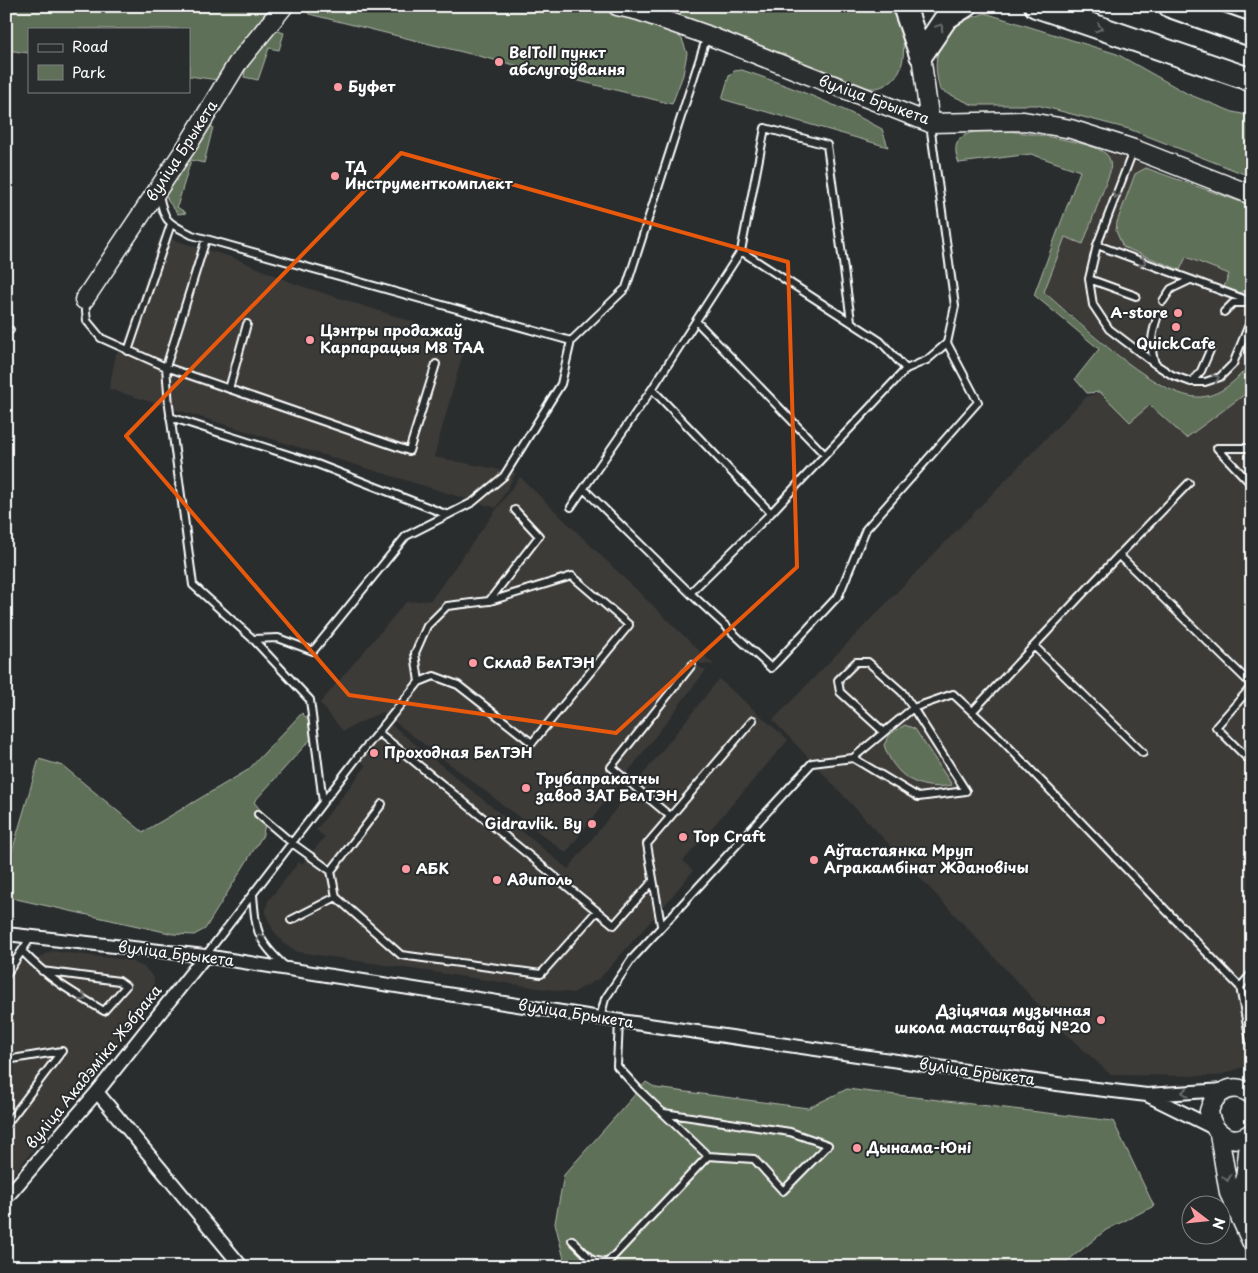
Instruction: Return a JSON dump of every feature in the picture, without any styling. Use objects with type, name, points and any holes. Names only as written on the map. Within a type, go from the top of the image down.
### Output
[{"type":"highway","points":[[904,6],[921,55]]},
{"type":"highway","points":[[921,55],[946,18],[965,6]]},
{"type":"highway","points":[[1036,6],[1252,80]]},
{"type":"highway","points":[[1170,6],[1252,35]]},
{"type":"street","name":"вуліца Брыкета","points":[[84,300],[237,64],[284,6]]},
{"type":"street","name":"вуліца Брыкета","points":[[617,6],[639,11],[707,35],[930,123],[1024,121],[1071,129],[1134,149],[1252,195]]},
{"type":"street","points":[[921,55],[930,123]]},
{"type":"street","name":"вуліца Брыкета","points":[[6,934],[205,956],[619,1021],[1147,1095],[1224,1090]]},
{"type":"street","name":"вуліца Акадэміка Жэбрака","points":[[6,1198],[97,1092],[205,956]]},
{"type":"street","points":[[1249,1090],[1233,1088],[1224,1090],[1212,1102],[1209,1111],[1217,1131],[1230,1193],[1252,1242]]},
{"type":"street","points":[[97,1092],[242,1267]]},
{"type":"street","name":"вуліца Брыкета","points":[[1147,1095],[1217,1131]]},
{"type":"street","points":[[1217,1131],[1234,1139],[1251,1133],[1242,1189],[1241,1220]]},
{"type":"lane","points":[[253,639],[278,638],[312,651],[406,536],[472,502],[504,476],[561,384],[571,341],[626,288],[707,35]]},
{"type":"lane","points":[[690,593],[771,514],[906,369],[927,360],[947,343],[955,306],[930,123]]},
{"type":"lane","points":[[571,507],[652,389],[741,251],[765,128],[827,145],[852,321]]},
{"type":"lane","points":[[1134,149],[1097,245],[1089,279],[1093,305],[1109,328],[1155,364],[1191,382],[1205,382],[1220,377],[1233,364],[1252,317]]},
{"type":"lane","points":[[157,189],[163,216],[171,224],[206,239],[571,341]]},
{"type":"lane","points":[[128,350],[171,224]]},
{"type":"lane","points":[[206,239],[166,367],[170,417],[193,585],[253,639],[310,700],[323,802]]},
{"type":"lane","points":[[1097,245],[1252,303]]},
{"type":"lane","points":[[741,251],[852,321],[880,341],[906,369]]},
{"type":"lane","points":[[1089,279],[1136,296]]},
{"type":"lane","points":[[1163,301],[1172,288],[1191,280]]},
{"type":"lane","points":[[84,300],[87,322],[100,338],[166,367],[409,451],[436,364]]},
{"type":"lane","points":[[1224,312],[1233,303],[1252,303]]},
{"type":"lane","points":[[1155,364],[1150,350],[1152,334],[1158,315]]},
{"type":"lane","points":[[696,321],[825,455]]},
{"type":"lane","points":[[229,389],[247,324]]},
{"type":"lane","points":[[584,489],[690,593],[771,668],[839,595],[866,529],[978,402],[947,343]]},
{"type":"lane","points":[[1191,382],[1201,371],[1212,348]]},
{"type":"lane","points":[[652,389],[771,514]]},
{"type":"lane","points":[[170,417],[317,464],[448,515]]},
{"type":"lane","points":[[1252,448],[1217,448],[1252,485]]},
{"type":"lane","points":[[972,712],[1189,483]]},
{"type":"lane","points":[[489,601],[539,536],[515,510]]},
{"type":"lane","points":[[1119,555],[1252,686],[1216,727],[1252,763]]},
{"type":"lane","points":[[205,956],[323,802],[420,682],[434,676],[458,685],[532,743],[628,625],[572,576],[489,601],[447,606],[427,626],[415,653],[420,682]]},
{"type":"lane","points":[[1034,646],[1143,753]]},
{"type":"lane","points":[[853,758],[918,797],[966,791],[902,692],[868,662],[856,662],[838,680],[840,692],[884,732]]},
{"type":"lane","points":[[670,816],[611,767],[692,665]]},
{"type":"lane","points":[[600,1018],[605,999],[632,959],[661,925],[812,763],[853,758],[913,708],[953,694],[997,735],[1240,987],[1252,1052]]},
{"type":"lane","points":[[661,925],[646,844],[753,720]]},
{"type":"lane","points":[[378,732],[614,925],[653,881]]},
{"type":"lane","points":[[331,871],[382,804]]},
{"type":"lane","points":[[258,814],[292,843],[331,871],[336,897],[400,955],[541,974],[597,911]]},
{"type":"lane","points":[[253,895],[257,931],[264,946],[289,969]]},
{"type":"lane","points":[[291,920],[336,897]]},
{"type":"lane","points":[[6,975],[31,937]]},
{"type":"lane","points":[[22,951],[42,971],[57,984],[104,1011],[126,986],[119,981],[42,971]]},
{"type":"lane","points":[[1240,987],[1252,973]]},
{"type":"lane","points":[[619,1021],[617,1066],[663,1113],[708,1156],[754,1159],[783,1191],[828,1145],[790,1132],[663,1113]]},
{"type":"lane","points":[[6,1060],[62,1051],[6,1124]]},
{"type":"lane","points":[[572,1240],[592,1260],[607,1263],[708,1156]]},
{"type":"highlighted area","points":[[401,153],[788,262],[797,567],[616,733],[349,695],[126,436]]},
{"type":"shaded area","points":[[1097,148],[1152,168],[1146,168],[1135,174],[1117,222],[1116,231],[1180,270],[1186,257],[1229,274],[1225,287],[1248,291],[1252,288],[1252,364],[1236,381],[1218,392],[1201,397],[1183,395],[1135,370],[1044,291],[1065,237],[1083,244],[1110,172],[1111,162]]},
{"type":"shaded area","points":[[160,236],[234,258],[295,284],[467,339],[434,457],[516,473],[496,508],[109,389],[116,354],[126,339]]},
{"type":"shaded area","points":[[1252,389],[1252,1064],[1217,1076],[1111,1075],[1064,1032],[773,720],[1086,397],[1100,392],[1130,422],[1150,405],[1186,438]]},
{"type":"shaded area","points":[[520,477],[714,665],[689,662],[706,670],[566,853],[382,712],[343,731],[320,703],[406,602],[431,600]]},
{"type":"shaded area","points":[[719,679],[788,740],[683,861],[693,871],[600,978],[573,993],[298,952],[283,943],[273,930],[265,913],[268,901],[299,862],[302,864],[325,837],[316,830],[366,766],[357,758],[387,721],[568,869]]},
{"type":"shaded area","points":[[51,951],[128,960],[144,967],[154,978],[152,998],[139,1020],[6,1183],[6,953],[28,965]]},
{"type":"green space","points":[[6,6],[275,6],[242,44],[218,80],[190,76],[190,28],[28,28],[28,53],[6,50]]},
{"type":"green space","points":[[589,6],[669,28],[682,39],[687,53],[683,75],[672,104],[309,14],[304,7]]},
{"type":"green space","points":[[651,6],[891,6],[900,27],[904,50],[903,61],[893,80],[881,87],[863,88],[715,29]]},
{"type":"green space","points":[[985,13],[1117,54],[1188,94],[1233,112],[1252,116],[1252,177],[1129,129],[1037,105],[973,105],[940,90],[936,63],[939,47],[943,39],[959,23]]},
{"type":"green space","points":[[278,31],[284,33],[279,50],[269,48],[258,80],[244,77],[245,71],[269,36]]},
{"type":"green space","points":[[742,70],[814,96],[882,129],[888,147],[722,99],[729,76],[734,71]]},
{"type":"green space","points":[[205,125],[213,127],[204,163],[191,160],[177,207],[186,213],[178,214],[168,201],[164,189]]},
{"type":"green space","points":[[993,129],[1052,137],[1085,145],[1098,149],[1106,154],[1110,160],[1110,172],[1083,244],[1065,237],[1044,292],[1119,356],[1163,386],[1183,394],[1201,397],[1209,396],[1229,385],[1251,363],[1252,389],[1186,438],[1150,405],[1130,422],[1100,392],[1087,393],[1075,379],[1099,349],[1034,295],[1080,171],[1031,154],[959,163],[956,146],[963,136],[977,131]]},
{"type":"green space","points":[[1146,168],[1252,206],[1252,288],[1239,293],[1224,287],[1229,274],[1186,257],[1180,270],[1123,247],[1116,231],[1117,222],[1135,174]]},
{"type":"green space","points":[[302,713],[318,731],[254,802],[266,817],[263,835],[205,929],[194,935],[174,934],[16,899],[6,894],[6,872],[39,759],[63,766],[143,832],[248,770]]},
{"type":"green space","points":[[905,725],[915,729],[952,785],[940,787],[919,784],[901,773],[894,765],[884,745],[890,734]]},
{"type":"green space","name":"Дынама-Юні","points":[[646,1082],[656,1088],[808,1108],[847,1089],[1113,1121],[1154,1206],[1106,1230],[1060,1267],[566,1267],[555,1223],[564,1175]]},
{"type":"place","name":"BelToll пункт абслугоўвання","points":[[499,62]]},
{"type":"place","name":"Буфет","points":[[338,87]]},
{"type":"place","name":"ТД Инструменткомплект","points":[[335,176]]},
{"type":"place","name":"А-store","points":[[1178,313]]},
{"type":"place","name":"QuickCafe","points":[[1176,327]]},
{"type":"place","name":"Цэнтры продажаў Карпарацыя М8 ТАА","points":[[310,340]]},
{"type":"place","name":"Склад БелТЭН","points":[[473,663]]},
{"type":"place","name":"Проходная БелТЭН","points":[[374,753]]},
{"type":"place","name":"Трубапракатны завод ЗАТ БелТЭН","points":[[526,788]]},
{"type":"place","name":"Gidravlik. By","points":[[592,824]]},
{"type":"place","name":"Top Craft","points":[[683,837]]},
{"type":"place","name":"Аўтастаянка Мруп Агракамбінат Ждановічы","points":[[814,860]]},
{"type":"place","name":"АБК","points":[[406,869]]},
{"type":"place","name":"Адиполь","points":[[497,880]]},
{"type":"place","name":"Дзіцячая музычная школа мастацтваў №20","points":[[1101,1020]]},
{"type":"place","name":"Дынама-Юні","points":[[857,1148]]}]
